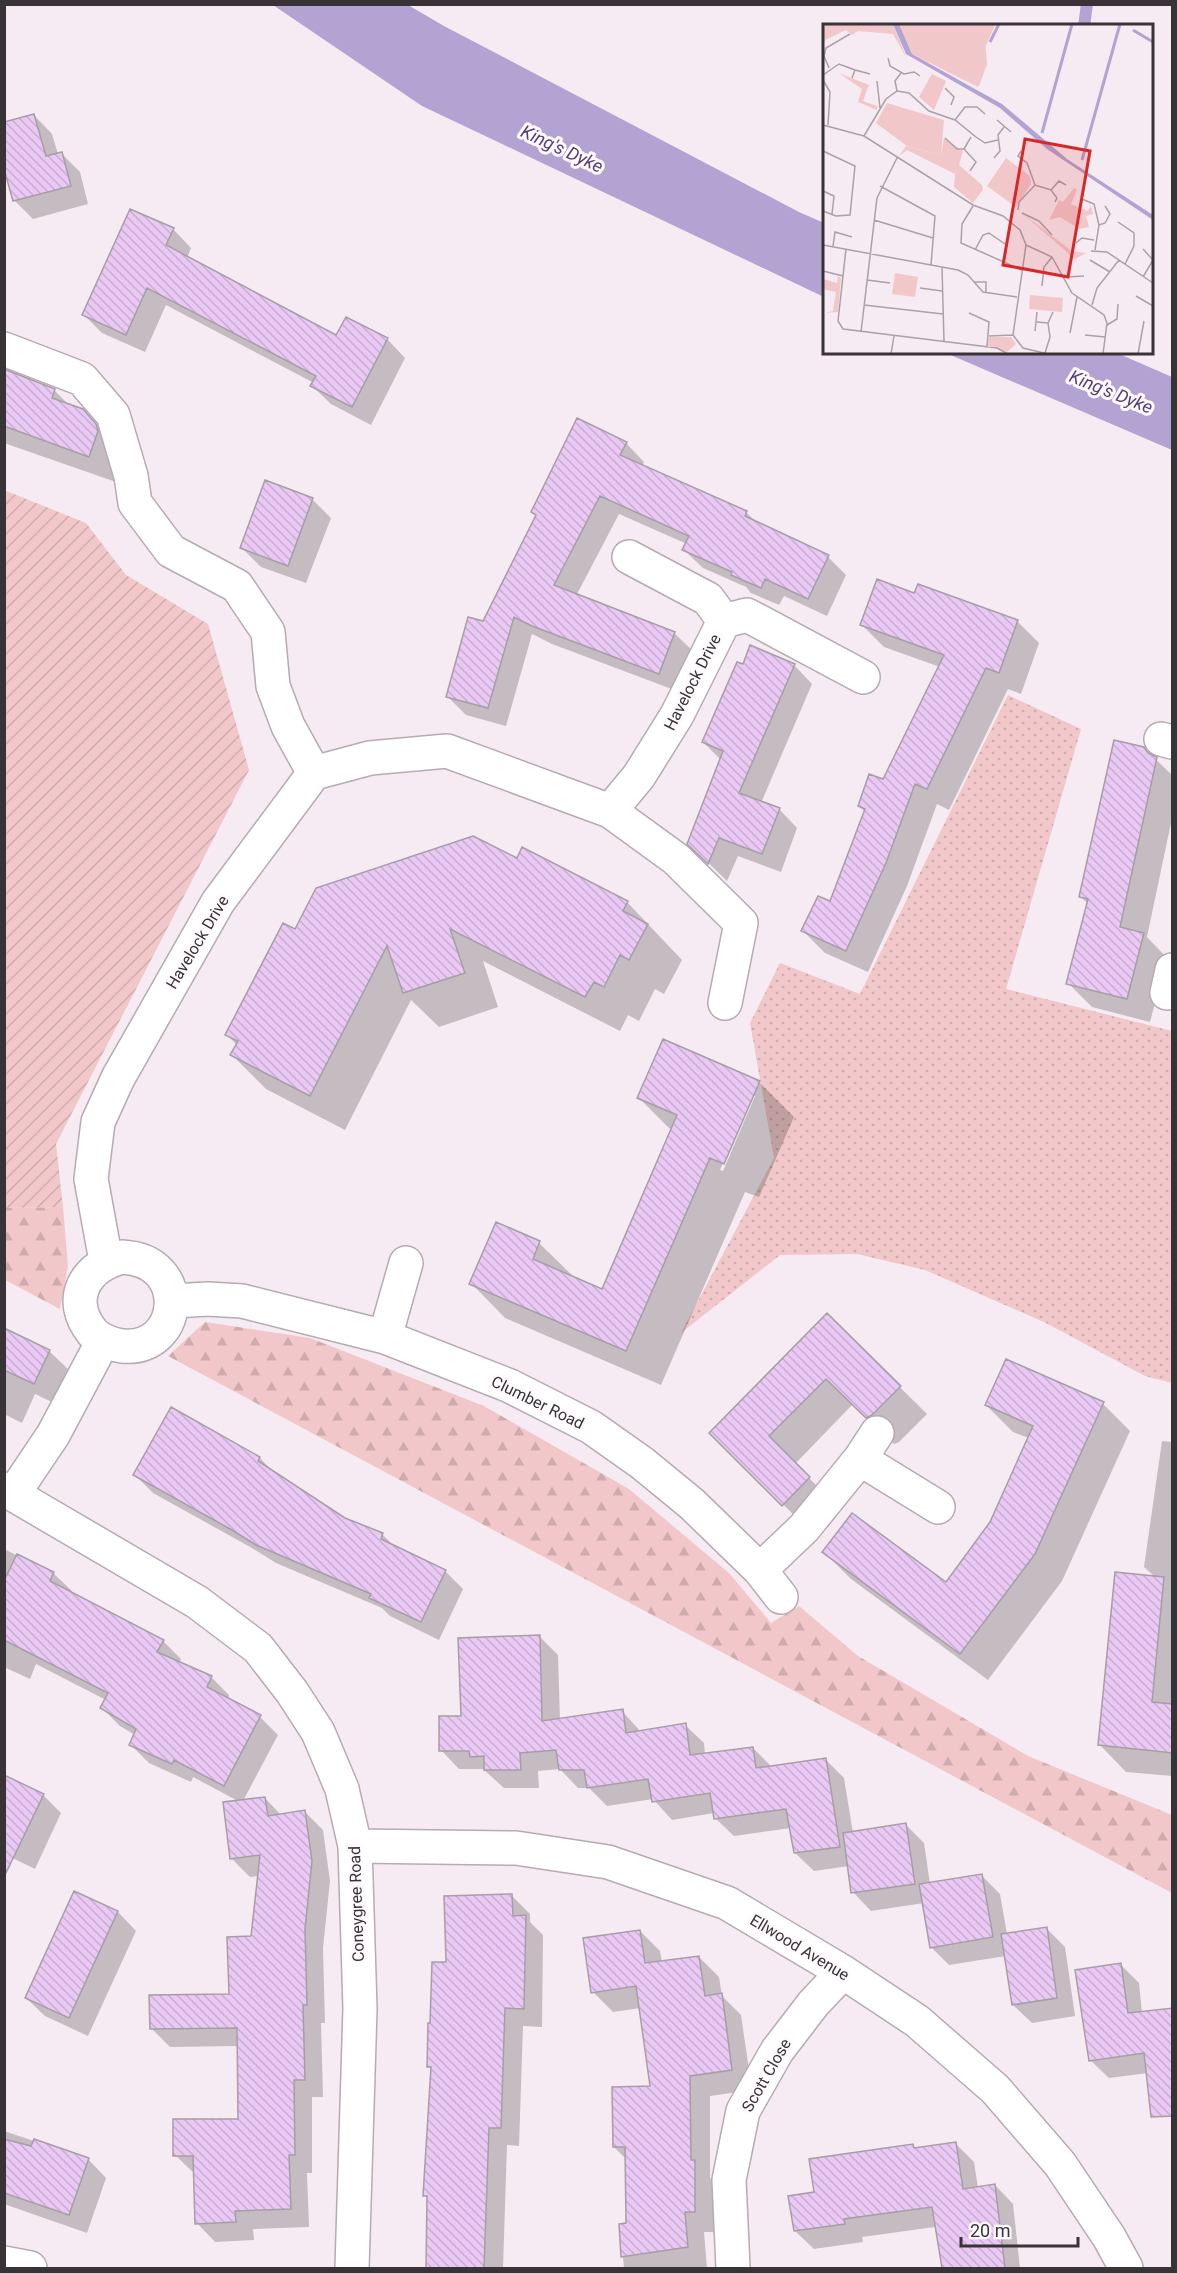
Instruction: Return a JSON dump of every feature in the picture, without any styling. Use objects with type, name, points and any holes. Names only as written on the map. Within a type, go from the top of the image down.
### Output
[{"type":"street","points":[[4,349],[82,379],[113,415],[131,476],[135,504],[171,551],[237,586],[268,632],[273,686],[288,726],[314,773],[370,758],[447,751],[610,811],[676,860],[741,923],[725,1003]]},
{"type":"street","points":[[630,557],[708,599],[724,621]]},
{"type":"street","name":"Havelock Drive","points":[[610,811],[639,776],[677,716],[724,621],[747,615],[863,677]]},
{"type":"street","name":"Havelock Drive","points":[[106,1261],[91,1179],[98,1122],[118,1078],[218,902],[314,773]]},
{"type":"street","points":[[122,1257],[137,1257],[148,1262],[165,1277],[173,1301],[166,1323],[158,1335],[144,1344],[134,1347],[110,1344],[95,1334],[85,1321],[80,1293],[96,1267],[106,1261],[122,1257]]},
{"type":"street","points":[[385,1337],[406,1263]]},
{"type":"street","name":"Clumber Road","points":[[173,1301],[208,1299],[242,1301],[385,1337],[510,1386],[591,1427],[642,1463],[692,1504],[760,1570],[781,1597]]},
{"type":"street","points":[[9,1491],[52,1435],[104,1341]]},
{"type":"street","points":[[760,1570],[804,1528],[868,1446],[938,1507]]},
{"type":"street","name":"Coneygree Road","points":[[9,1491],[197,1602],[258,1648],[292,1692],[318,1732],[342,1789],[355,1846],[360,2009],[352,2268]]},
{"type":"street","name":"Ellwood Avenue","points":[[355,1846],[516,1848],[608,1862],[727,1903],[843,1972],[917,2021],[995,2089],[1060,2164],[1109,2237],[1126,2268]]},
{"type":"street","name":"Scott Close","points":[[733,2268],[729,2180],[743,2111],[777,2051],[813,2004],[843,1972]]},
{"type":"street","points":[[4,2262],[30,2268]]},
{"type":"green space","points":[[4,490],[86,523],[126,575],[208,624],[249,770],[56,1144],[63,1207],[5,1208]]},
{"type":"green space","points":[[1008,695],[1081,729],[1006,989],[1172,1031],[1172,1383],[1145,1376],[1044,1322],[925,1270],[857,1254],[780,1255],[681,1333],[774,1158],[750,1023],[780,963],[860,994]]},
{"type":"green space","points":[[63,1207],[68,1266],[60,1309],[5,1280],[4,1208]]},
{"type":"green space","points":[[205,1322],[310,1338],[484,1406],[629,1489],[729,1573],[771,1623],[799,1606],[858,1656],[1028,1756],[1172,1815],[1172,1893],[168,1356]]},
{"type":"water","name":"King's Dyke","points":[[273,5],[408,5],[444,26],[823,223],[823,297],[422,106]]},
{"type":"water","name":"King's Dyke","points":[[948,354],[1119,354],[1172,377],[1172,450]]},
{"type":"building","points":[[34,114],[46,156],[62,152],[71,186],[13,201],[4,169],[4,122]]},
{"type":"building","points":[[130,209],[174,228],[166,245],[336,335],[346,317],[388,338],[352,407],[310,386],[316,376],[147,288],[126,335],[82,315]]},
{"type":"building","points":[[4,369],[55,389],[52,398],[83,409],[96,424],[98,431],[89,457],[4,426]]},
{"type":"building","points":[[577,418],[627,442],[620,455],[747,511],[745,516],[829,555],[808,599],[765,579],[761,588],[731,575],[732,572],[682,550],[689,536],[600,496],[554,585],[675,632],[659,674],[514,617],[488,708],[446,697],[468,617],[483,621],[536,515],[531,512]]},
{"type":"building","points":[[265,480],[313,498],[288,566],[240,548]]},
{"type":"building","points":[[877,579],[914,593],[918,584],[1018,620],[999,673],[986,668],[927,789],[915,784],[886,863],[846,951],[801,931],[818,896],[830,901],[865,809],[858,806],[869,774],[883,779],[944,655],[860,625]]},
{"type":"building","points":[[750,645],[795,664],[739,793],[780,808],[762,854],[719,838],[708,864],[687,844],[723,751],[702,742],[737,662],[743,664]]},
{"type":"building","points":[[1114,740],[1144,747],[1148,753],[1157,757],[1120,927],[1144,933],[1127,999],[1066,984],[1088,899],[1079,897]]},
{"type":"building","points":[[473,836],[517,858],[522,847],[628,901],[623,911],[648,924],[629,960],[620,955],[604,987],[594,982],[585,997],[450,929],[465,973],[403,993],[387,946],[310,1096],[230,1055],[238,1041],[225,1035],[283,923],[295,929],[316,888]]},
{"type":"building","points":[[663,1039],[760,1081],[724,1164],[710,1158],[626,1351],[469,1284],[496,1222],[540,1241],[533,1259],[602,1289],[677,1115],[637,1098]]},
{"type":"building","points":[[827,1313],[901,1386],[872,1415],[866,1418],[826,1379],[769,1436],[810,1477],[782,1506],[709,1433]]},
{"type":"building","points":[[4,1328],[50,1350],[34,1384],[4,1370]]},
{"type":"building","points":[[1006,1359],[1104,1402],[1035,1554],[960,1654],[822,1552],[852,1513],[946,1582],[990,1522],[1033,1426],[985,1405]]},
{"type":"building","points":[[171,1407],[260,1457],[258,1461],[345,1518],[383,1533],[381,1539],[446,1570],[421,1622],[369,1598],[371,1594],[256,1545],[133,1475]]},
{"type":"building","points":[[17,1554],[54,1572],[50,1581],[164,1640],[157,1652],[212,1676],[207,1687],[261,1715],[224,1786],[174,1760],[172,1764],[129,1745],[136,1729],[100,1708],[108,1693],[4,1640],[4,1581]]},
{"type":"building","points":[[1115,1572],[1164,1577],[1152,1702],[1173,1704],[1173,1753],[1098,1745]]},
{"type":"building","points":[[540,1635],[542,1721],[623,1709],[626,1733],[686,1723],[690,1755],[753,1747],[756,1768],[826,1758],[840,1847],[794,1853],[786,1809],[714,1819],[710,1793],[652,1802],[648,1779],[587,1788],[584,1770],[559,1770],[556,1750],[520,1753],[521,1770],[484,1770],[484,1756],[470,1757],[469,1751],[439,1751],[439,1716],[461,1716],[458,1638]]},
{"type":"building","points":[[4,1775],[44,1794],[4,1877]]},
{"type":"building","points":[[265,1797],[268,1816],[305,1810],[312,1861],[305,1929],[307,2005],[303,2005],[305,2080],[294,2080],[295,2155],[289,2155],[291,2209],[235,2211],[236,2222],[195,2224],[193,2156],[173,2156],[173,2119],[238,2119],[237,2028],[150,2029],[149,1995],[229,1994],[227,1937],[251,1936],[260,1855],[230,1859],[223,1802]]},
{"type":"building","points":[[906,1823],[915,1884],[851,1893],[843,1833]]},
{"type":"building","points":[[982,1874],[993,1937],[930,1948],[919,1884]]},
{"type":"building","points":[[74,1891],[118,1911],[69,2018],[25,1998]]},
{"type":"building","points":[[512,1894],[513,1916],[526,1915],[524,2009],[505,2008],[501,2128],[489,2128],[484,2268],[426,2268],[427,2196],[423,2196],[431,2067],[427,2067],[428,2023],[430,2023],[432,1962],[446,1962],[444,1896]]},
{"type":"building","points":[[1047,1927],[1057,1998],[1012,2005],[1001,1934]]},
{"type":"building","points":[[640,1930],[645,1963],[699,1956],[705,1996],[722,1993],[732,2070],[690,2076],[691,2160],[695,2160],[695,2212],[685,2212],[688,2247],[621,2257],[619,2224],[626,2223],[625,2147],[613,2147],[612,2087],[650,2086],[636,1986],[591,1993],[583,1938]]},
{"type":"building","points":[[1121,1963],[1128,2013],[1173,2008],[1173,2116],[1151,2117],[1144,2053],[1089,2061],[1075,1970]]},
{"type":"building","points":[[4,2139],[31,2146],[34,2139],[89,2158],[69,2215],[4,2193]]},
{"type":"building","points":[[956,2142],[963,2189],[995,2184],[1005,2268],[942,2268],[932,2207],[844,2219],[845,2224],[794,2231],[788,2196],[814,2192],[809,2159],[913,2144],[914,2148]]},
{"type":"waterway","points":[[1084,24],[1087,4]]}]
